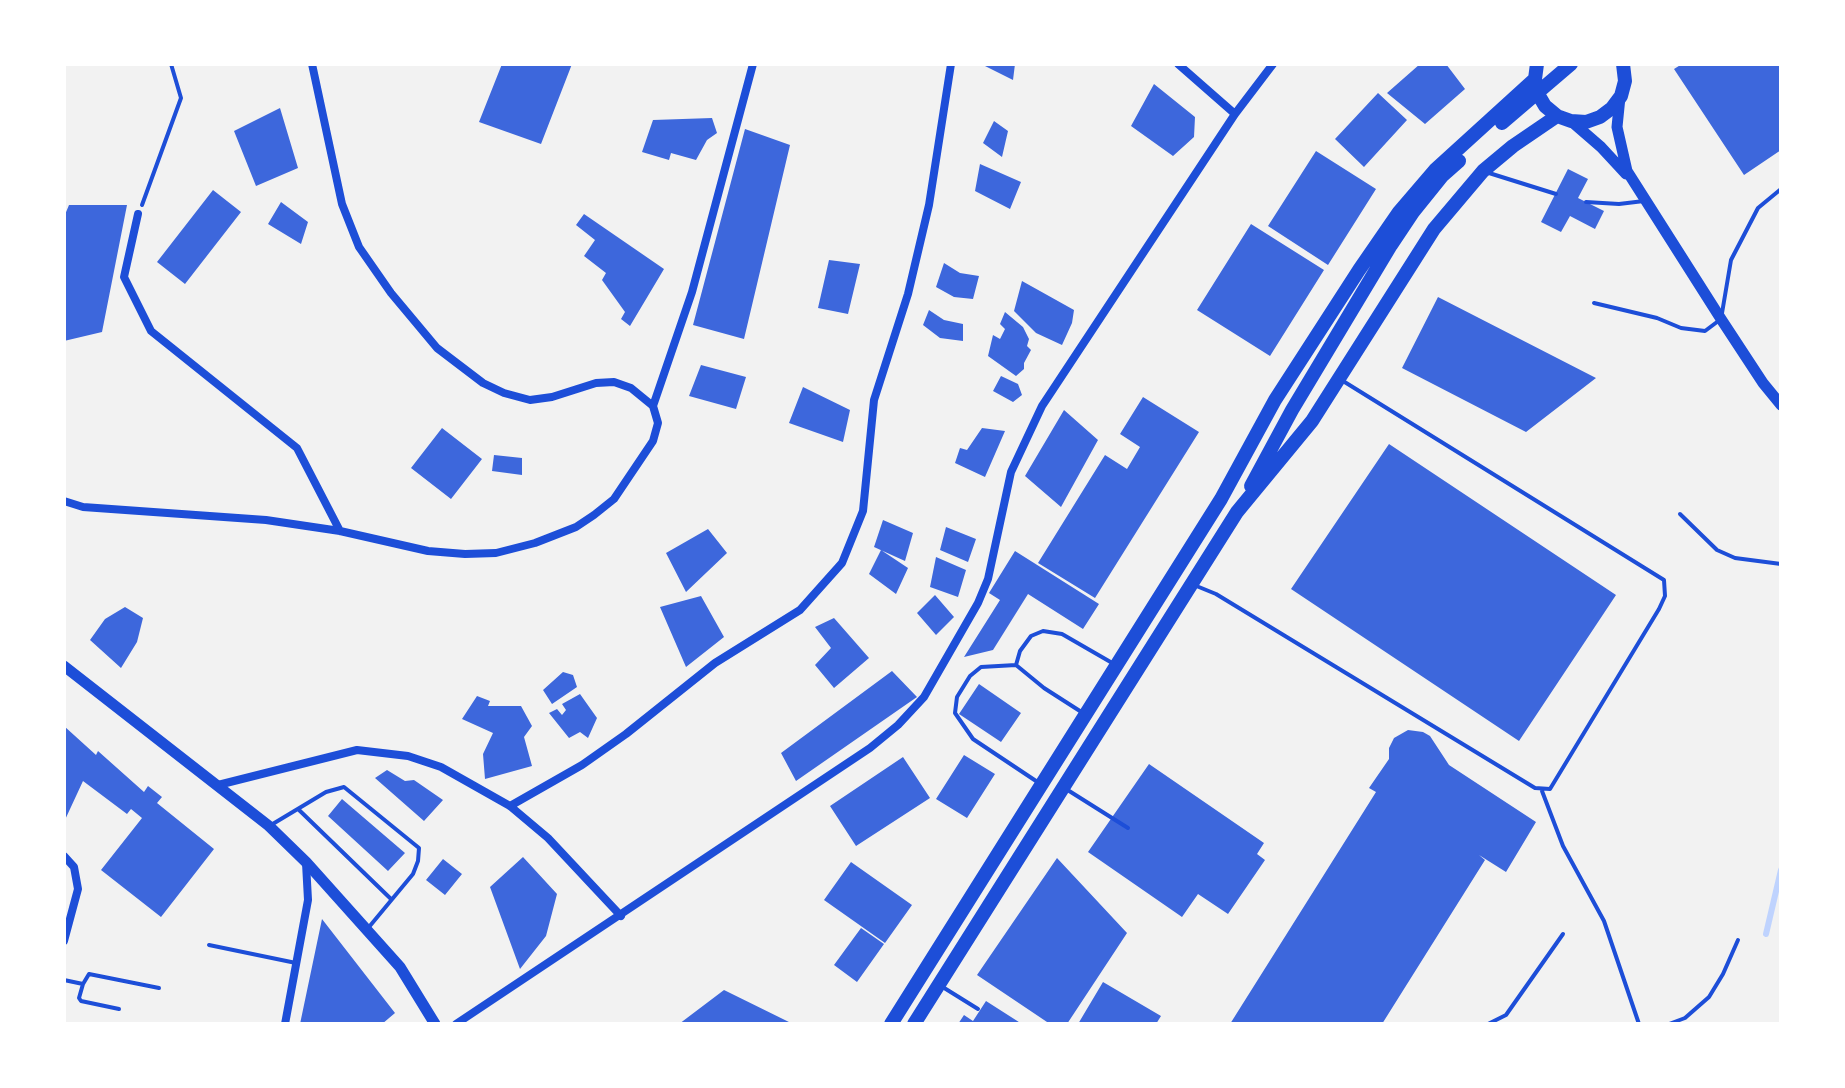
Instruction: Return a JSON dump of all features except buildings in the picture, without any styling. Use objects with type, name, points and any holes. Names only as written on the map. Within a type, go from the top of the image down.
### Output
[{"type":"main road","points":[[914,1024],[1237,512],[1292,410],[1391,245],[1442,176],[1571,64]]},
{"type":"main road","points":[[1536,72],[1538,94],[1545,106],[1564,119],[1586,122],[1600,117],[1621,96],[1625,81],[1624,65]]},
{"type":"main road","points":[[891,1024],[1221,499],[1275,400],[1399,212],[1435,170],[1536,72]]},
{"type":"main road","points":[[1237,512],[1312,421],[1434,229],[1483,171],[1513,146],[1564,119]]},
{"type":"main road","points":[[1221,499],[1292,410]]},
{"type":"street","points":[[64,501],[83,507],[266,520],[340,531],[428,551],[496,553],[535,543],[576,527],[614,499],[653,441],[658,423],[653,406],[631,388],[614,382],[596,383],[552,397],[530,400],[504,393],[458,366],[437,348],[391,293],[359,247],[342,204],[312,64]]},
{"type":"street","points":[[653,406],[692,292],[753,64]]},
{"type":"street","points":[[510,806],[582,765],[715,663],[800,610],[842,563],[863,511],[874,400],[908,294],[929,205],[951,64]]},
{"type":"street","points":[[1178,64],[1235,114]]},
{"type":"street","points":[[456,1024],[870,748],[898,725],[924,697],[978,603],[988,579],[1011,472],[1029,430],[1073,357],[1235,114],[1273,64]]},
{"type":"street","points":[[1621,96],[1617,127],[1627,171],[1763,383],[1781,405]]},
{"type":"street","points":[[1564,119],[1606,152],[1639,189]]},
{"type":"street","points":[[138,214],[124,277],[151,331],[297,448],[340,531]]},
{"type":"street","points":[[64,666],[269,826],[306,862],[400,967],[435,1024]]},
{"type":"street","points":[[218,785],[357,750],[408,756],[441,767],[510,806],[548,838],[621,916]]},
{"type":"street","points":[[64,856],[74,867],[78,889],[67,920],[64,941]]},
{"type":"street","points":[[285,1024],[308,900],[306,862]]},
{"type":"lane","points":[[1483,171],[1556,194]]},
{"type":"lane","points":[[1594,303],[1700,332],[1721,319],[1731,260],[1758,208],[1781,189]]},
{"type":"lane","points":[[1586,202],[1619,204],[1647,201]]},
{"type":"lane","points":[[1339,379],[1664,580],[1665,596],[1659,609],[1550,789],[1542,791]]},
{"type":"lane","points":[[1680,514],[1717,550],[1735,558],[1781,564]]},
{"type":"lane","points":[[1192,584],[1216,594],[1542,791],[1563,846],[1604,921],[1639,1024]]},
{"type":"lane","points":[[1016,665],[1020,651],[1031,636],[1043,631],[1062,634],[1116,665]]},
{"type":"lane","points":[[1041,785],[973,739],[955,713],[957,697],[970,676],[981,667],[1016,665],[1084,715]]},
{"type":"lane","points":[[269,826],[326,792],[344,787],[419,848],[413,874],[366,930]]},
{"type":"lane","points":[[1064,787],[1128,828]]},
{"type":"lane","points":[[298,809],[392,900]]},
{"type":"lane","points":[[1488,1024],[1506,1015],[1563,934]]},
{"type":"lane","points":[[1669,1024],[1685,1018],[1709,997],[1738,940]]},
{"type":"lane","points":[[209,945],[296,963]]},
{"type":"lane","points":[[119,1009],[81,1001],[83,984],[89,974],[159,988]]},
{"type":"lane","points":[[64,980],[83,984]]},
{"type":"lane","points":[[939,985],[978,1009]]},
{"type":"path","points":[[138,214],[181,98],[171,64]]},
{"type":"waterway","points":[[1766,934],[1781,870]]}]
